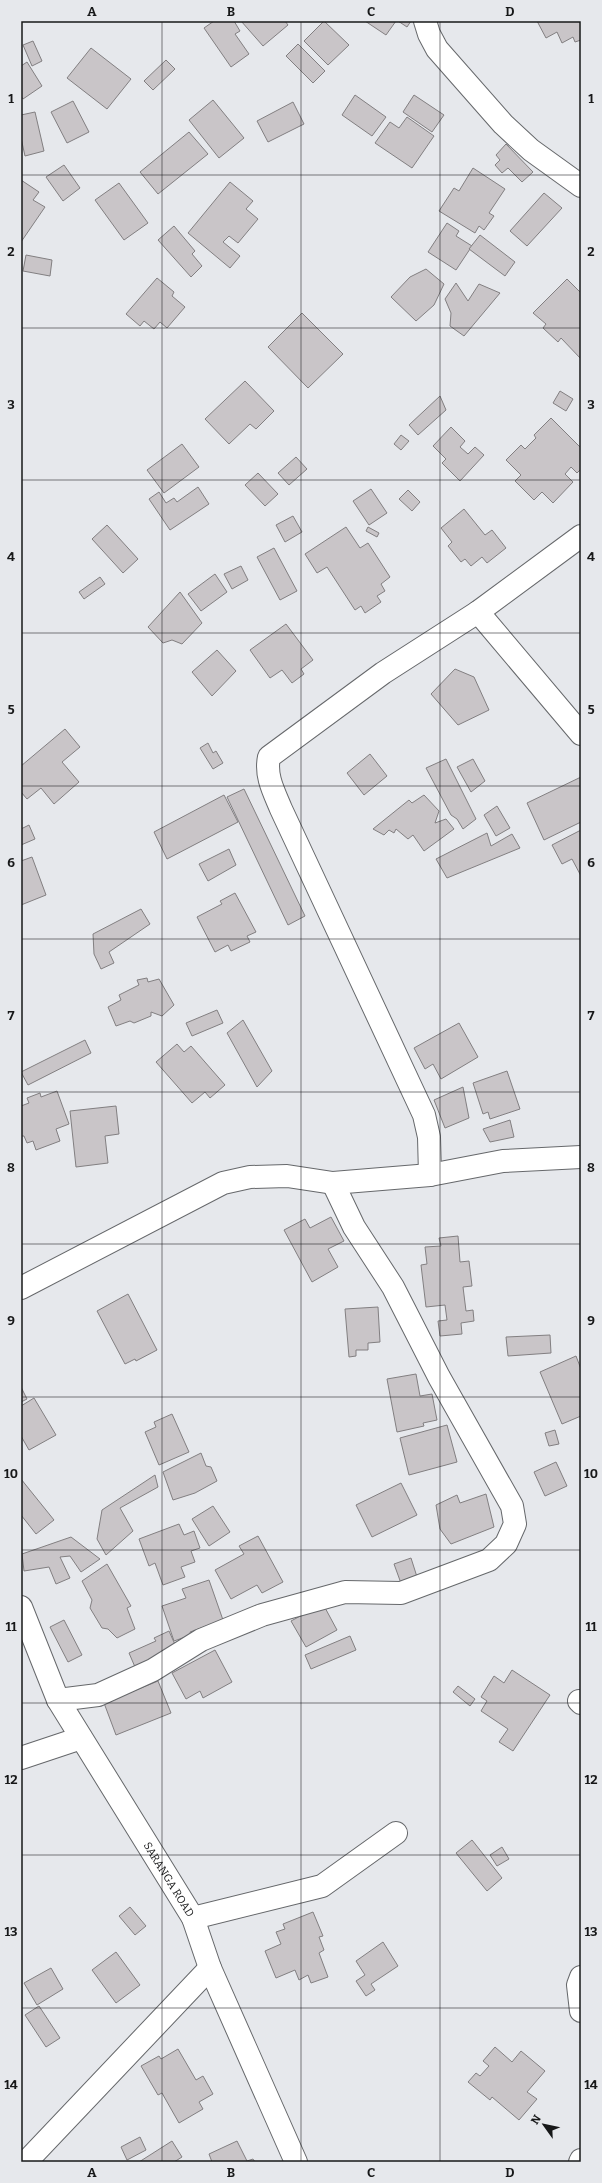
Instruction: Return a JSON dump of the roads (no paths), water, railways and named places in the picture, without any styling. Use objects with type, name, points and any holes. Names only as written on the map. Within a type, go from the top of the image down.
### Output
[{"type":"street","points":[[425,21],[428,34],[437,48],[503,124],[531,150],[581,186]]},
{"type":"street","points":[[430,1175],[429,1137],[424,1115],[281,809],[267,766],[269,757],[383,673],[478,612],[581,536]]},
{"type":"street","points":[[478,612],[581,734]]},
{"type":"street","points":[[21,1288],[223,1183],[250,1177],[280,1176],[333,1183],[430,1175],[503,1160],[581,1157]]},
{"type":"street","points":[[58,1700],[98,1695],[153,1670],[201,1640],[262,1616],[345,1592],[401,1593],[489,1560],[506,1544],[515,1524],[512,1506],[438,1377],[392,1287],[354,1227],[333,1183]]},
{"type":"street","name":"SARANGA ROAD","points":[[21,1608],[58,1700],[192,1918],[210,1968],[296,2162]]},
{"type":"street","points":[[21,1758],[80,1738]]},
{"type":"street","points":[[192,1918],[322,1886],[396,1833]]},
{"type":"street","points":[[26,2162],[210,1968]]},
{"type":"street","points":[[581,1977],[578,1985],[581,2011]]}]
